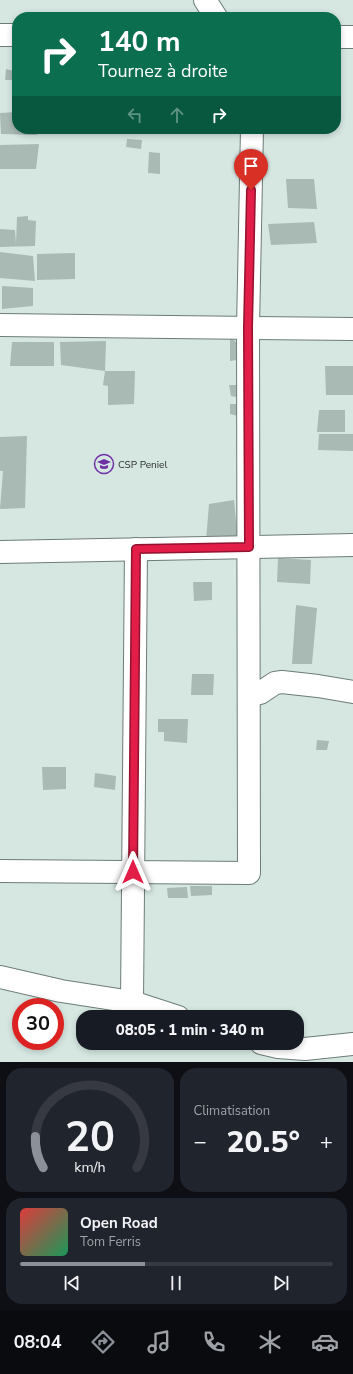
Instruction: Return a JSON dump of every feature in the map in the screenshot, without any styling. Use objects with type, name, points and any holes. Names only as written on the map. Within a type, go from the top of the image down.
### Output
[{"type":"street","points":[[205,0],[213,12]]},
{"type":"street","points":[[0,35],[12,35]]},
{"type":"street","points":[[341,37],[353,37]]},
{"type":"street","points":[[0,871],[249,873],[248,328],[252,134]]},
{"type":"street","points":[[0,325],[353,329]]},
{"type":"street","points":[[0,552],[353,545]]},
{"type":"street","points":[[132,1002],[136,549]]},
{"type":"street","points":[[249,696],[260,693],[275,683],[282,682],[353,692]]},
{"type":"street","points":[[0,977],[61,991],[132,1002],[157,1010]]},
{"type":"street","points":[[304,1049],[353,1044]]},
{"type":"building","points":[[6,69],[12,70],[12,80],[5,80]]},
{"type":"building","points":[[12,112],[12,134],[37,135],[1,134],[0,113]]},
{"type":"building","points":[[127,139],[142,140],[141,149],[126,147]]},
{"type":"building","points":[[39,144],[36,169],[0,169],[0,145]]},
{"type":"building","points":[[149,152],[160,153],[160,174],[148,173]]},
{"type":"building","points":[[286,179],[314,179],[317,209],[288,208]]},
{"type":"building","points":[[28,216],[28,220],[36,221],[35,246],[0,247],[0,229],[15,230],[16,244],[17,217]]},
{"type":"building","points":[[314,222],[317,243],[271,245],[268,224]]},
{"type":"building","points":[[0,252],[33,256],[35,281],[0,278]]},
{"type":"building","points":[[75,253],[75,279],[37,280],[37,254]]},
{"type":"building","points":[[2,286],[33,288],[33,306],[2,309]]},
{"type":"building","points":[[230,337],[236,342],[237,360],[230,361]]},
{"type":"building","points":[[106,341],[105,371],[61,365],[60,342]]},
{"type":"building","points":[[12,342],[54,342],[54,366],[10,366]]},
{"type":"building","points":[[325,366],[353,366],[353,395],[326,395]]},
{"type":"building","points":[[105,371],[135,371],[134,404],[108,405],[108,386],[103,385]]},
{"type":"building","points":[[229,385],[237,385],[237,397],[231,396]]},
{"type":"building","points":[[230,404],[237,404],[238,416],[230,414]]},
{"type":"building","points":[[319,410],[345,410],[345,432],[317,432]]},
{"type":"building","points":[[319,434],[353,434],[353,451],[318,450]]},
{"type":"building","points":[[27,436],[25,508],[0,509],[3,471],[0,471],[0,437]]},
{"type":"building","points":[[234,500],[238,541],[206,541],[209,504]]},
{"type":"building","points":[[278,558],[311,560],[310,584],[277,582]]},
{"type":"building","points":[[193,582],[212,582],[212,600],[194,601]]},
{"type":"building","points":[[296,605],[317,608],[312,664],[292,664]]},
{"type":"building","points":[[192,674],[214,674],[213,695],[191,695]]},
{"type":"building","points":[[158,719],[188,719],[187,743],[164,741],[164,732],[158,732]]},
{"type":"building","points":[[317,740],[329,741],[327,750],[316,750]]},
{"type":"building","points":[[42,767],[66,767],[66,789],[43,790]]},
{"type":"building","points":[[95,773],[116,776],[115,790],[94,787]]},
{"type":"building","points":[[190,886],[212,886],[212,895],[191,896]]},
{"type":"building","points":[[187,887],[188,898],[168,898],[167,888]]},
{"type":"place","name":"CSP Peniel","points":[[104,464]]},
{"type":"route","points":[[133,872],[136,549],[249,547],[248,328],[251,190]]}]
